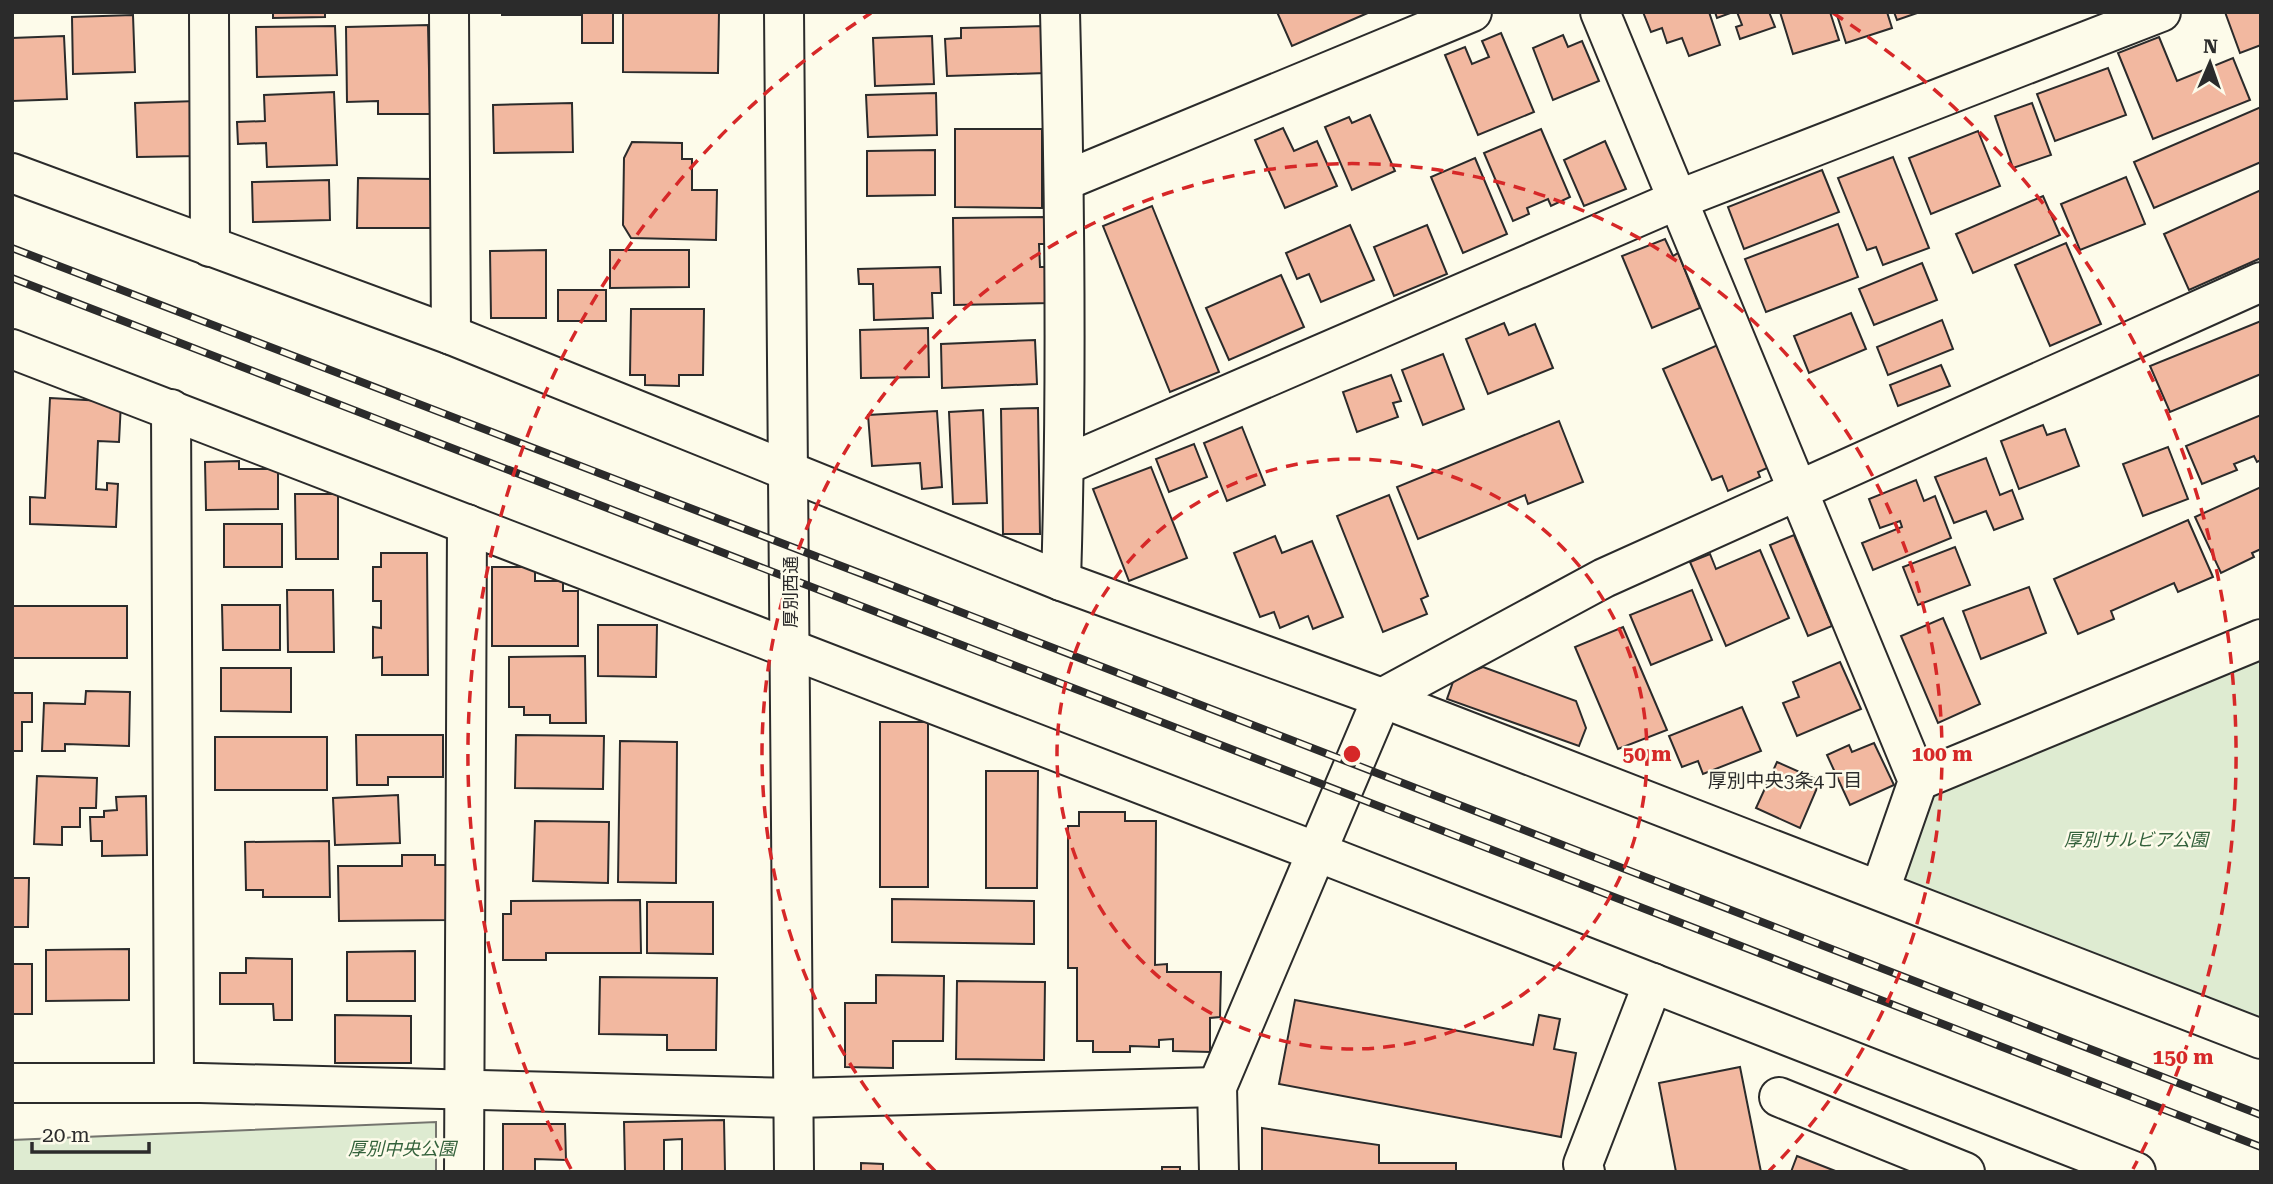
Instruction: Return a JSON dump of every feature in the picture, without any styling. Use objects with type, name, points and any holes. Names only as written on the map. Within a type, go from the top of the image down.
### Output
[{"type":"street","points":[[209,12],[210,247]]},
{"type":"street","points":[[449,12],[451,335]]},
{"type":"street","name":"厚別西通","points":[[784,12],[794,1172]]},
{"type":"street","points":[[1059,12],[1064,181],[1065,465],[1061,581]]},
{"type":"street","points":[[1064,181],[1472,12]]},
{"type":"street","points":[[1600,12],[1918,781],[1880,890]]},
{"type":"street","points":[[1065,465],[1677,200],[2161,12]]},
{"type":"street","points":[[12,173],[451,335],[1061,581],[1382,698],[2261,1039]]},
{"type":"street","points":[[1219,1172],[1217,1087],[1382,698],[1604,578],[2261,282]]},
{"type":"street","points":[[12,349],[1653,983],[2064,1159],[2136,1172]]},
{"type":"street","points":[[171,409],[174,1082]]},
{"type":"street","points":[[464,1172],[467,524]]},
{"type":"street","points":[[1918,781],[2261,639]]},
{"type":"street","points":[[1585,1172],[1583,1164],[1653,983]]},
{"type":"street","points":[[12,1083],[174,1082],[795,1098],[1217,1087]]},
{"type":"street","points":[[1779,1097],[1965,1172]]},
{"type":"green space","name":"厚別サルビア公園","points":[[2261,649],[2261,1020],[1899,879],[1927,797]]},
{"type":"green space","name":"厚別中央公園","points":[[436,1122],[436,1172],[12,1172],[12,1140]]},
{"type":"building","points":[[273,12],[325,12],[325,17],[273,18]]},
{"type":"building","points":[[502,12],[613,12],[613,43],[582,43],[582,15],[502,15]]},
{"type":"building","points":[[623,12],[719,12],[718,73],[623,72]]},
{"type":"building","points":[[1277,12],[1370,12],[1292,46]]},
{"type":"building","points":[[1643,12],[1709,12],[1720,45],[1689,56],[1682,38],[1667,43],[1662,28],[1651,32]]},
{"type":"building","points":[[1715,12],[1733,12],[1717,18]]},
{"type":"building","points":[[1737,12],[1769,12],[1775,27],[1740,39],[1736,27],[1742,25]]},
{"type":"building","points":[[1780,12],[1830,12],[1839,40],[1793,54]]},
{"type":"building","points":[[1836,12],[1887,12],[1892,28],[1846,43]]},
{"type":"building","points":[[1894,12],[1920,12],[1897,20]]},
{"type":"building","points":[[2225,12],[2261,12],[2261,45],[2240,53]]},
{"type":"building","points":[[133,15],[135,72],[73,74],[72,17]]},
{"type":"building","points":[[428,25],[430,114],[378,114],[378,101],[347,102],[346,27]]},
{"type":"building","points":[[335,26],[337,75],[257,77],[256,27]]},
{"type":"building","points":[[1045,26],[1046,73],[947,76],[945,39],[961,38],[961,28]]},
{"type":"building","points":[[1501,33],[1534,112],[1478,135],[1445,55],[1465,47],[1472,64],[1489,57],[1482,41]]},
{"type":"building","points":[[1563,35],[1568,47],[1582,41],[1599,81],[1553,100],[1533,48]]},
{"type":"building","points":[[64,36],[67,99],[12,101],[12,38]]},
{"type":"building","points":[[932,36],[934,84],[875,86],[873,38]]},
{"type":"building","points":[[2159,37],[2177,81],[2233,58],[2250,100],[2153,139],[2118,53]]},
{"type":"building","points":[[2108,68],[2126,115],[2055,141],[2037,94]]},
{"type":"building","points":[[334,92],[337,165],[267,167],[266,143],[238,144],[237,122],[265,121],[264,95]]},
{"type":"building","points":[[936,93],[937,135],[868,137],[866,95]]},
{"type":"building","points":[[197,101],[199,156],[137,157],[135,103]]},
{"type":"building","points":[[572,103],[573,152],[494,153],[493,105]]},
{"type":"building","points":[[2032,103],[2051,155],[2013,168],[1995,116]]},
{"type":"building","points":[[2261,107],[2261,162],[2154,208],[2134,162]]},
{"type":"building","points":[[1370,115],[1395,171],[1352,190],[1325,127],[1349,117],[1352,123]]},
{"type":"building","points":[[1283,128],[1294,151],[1317,141],[1337,186],[1285,208],[1255,140]]},
{"type":"building","points":[[955,129],[1042,129],[1042,208],[955,207]]},
{"type":"building","points":[[1541,129],[1570,197],[1551,206],[1548,199],[1527,208],[1529,214],[1513,221],[1484,153]]},
{"type":"building","points":[[1978,131],[2000,186],[1931,214],[1909,158]]},
{"type":"building","points":[[1605,141],[1626,189],[1584,206],[1564,160]]},
{"type":"building","points":[[632,142],[682,143],[682,159],[692,159],[692,190],[717,190],[716,240],[631,238],[623,225],[624,158]]},
{"type":"building","points":[[935,150],[935,195],[867,196],[867,151]]},
{"type":"building","points":[[1893,157],[1929,248],[1883,265],[1876,247],[1867,250],[1838,178]]},
{"type":"building","points":[[1475,158],[1507,234],[1463,253],[1431,177]]},
{"type":"building","points":[[1822,170],[1839,212],[1744,249],[1728,207]]},
{"type":"building","points":[[2126,177],[2145,224],[2080,250],[2061,204]]},
{"type":"building","points":[[358,178],[434,179],[433,228],[357,228]]},
{"type":"building","points":[[329,180],[330,220],[253,222],[252,182]]},
{"type":"building","points":[[2261,190],[2261,258],[2189,290],[2164,234]]},
{"type":"building","points":[[2043,196],[2060,235],[1973,273],[1956,234]]},
{"type":"building","points":[[1152,206],[1219,372],[1170,392],[1103,226]]},
{"type":"building","points":[[1049,217],[1050,244],[1039,244],[1040,267],[1049,267],[1050,303],[954,305],[953,218]]},
{"type":"building","points":[[1838,224],[1858,277],[1766,312],[1745,259]]},
{"type":"building","points":[[1350,225],[1374,280],[1321,302],[1309,274],[1297,279],[1286,253]]},
{"type":"building","points":[[1427,225],[1447,274],[1394,296],[1374,247]]},
{"type":"building","points":[[1665,239],[1673,256],[1678,253],[1700,308],[1652,328],[1622,256]]},
{"type":"building","points":[[2066,243],[2101,324],[2050,346],[2015,265]]},
{"type":"building","points":[[546,250],[546,318],[491,318],[490,251]]},
{"type":"building","points":[[610,250],[689,250],[689,287],[610,288]]},
{"type":"building","points":[[1922,263],[1937,300],[1874,325],[1859,289]]},
{"type":"building","points":[[940,267],[941,293],[932,293],[933,318],[874,320],[873,284],[859,284],[858,269]]},
{"type":"building","points":[[1281,275],[1304,327],[1229,360],[1206,308]]},
{"type":"building","points":[[558,290],[606,290],[606,321],[558,321]]},
{"type":"building","points":[[631,309],[704,309],[703,375],[679,375],[679,386],[645,385],[645,375],[630,375]]},
{"type":"building","points":[[1851,313],[1866,349],[1809,373],[1794,336]]},
{"type":"building","points":[[1942,320],[1953,349],[1888,375],[1877,347]]},
{"type":"building","points":[[2261,321],[2261,374],[2170,412],[2150,366]]},
{"type":"building","points":[[1504,323],[1509,335],[1535,324],[1553,368],[1488,394],[1466,339]]},
{"type":"building","points":[[928,328],[929,377],[861,378],[860,330]]},
{"type":"building","points":[[1035,340],[1037,384],[942,388],[941,344]]},
{"type":"building","points":[[1720,344],[1774,465],[1758,472],[1760,477],[1728,491],[1722,476],[1712,480],[1663,369]]},
{"type":"building","points":[[1443,354],[1464,409],[1423,425],[1402,370]]},
{"type":"building","points":[[1941,365],[1950,386],[1898,406],[1890,385]]},
{"type":"building","points":[[1391,375],[1401,401],[1393,403],[1398,417],[1357,432],[1343,392]]},
{"type":"building","points":[[50,398],[121,402],[119,442],[98,441],[96,489],[107,490],[107,483],[118,484],[116,527],[30,524],[30,497],[45,498]]},
{"type":"building","points":[[1038,408],[1040,534],[1003,534],[1001,409]]},
{"type":"building","points":[[983,410],[987,503],[953,504],[949,412]]},
{"type":"building","points":[[937,411],[942,487],[922,489],[920,463],[872,466],[868,415]]},
{"type":"building","points":[[2261,415],[2261,460],[2257,462],[2254,456],[2234,464],[2237,470],[2202,484],[2186,446]]},
{"type":"building","points":[[1559,421],[1583,482],[1528,504],[1525,495],[1418,539],[1397,487]]},
{"type":"building","points":[[2043,425],[2047,435],[2065,429],[2079,466],[2019,489],[2001,441]]},
{"type":"building","points":[[1242,427],[1265,485],[1227,501],[1204,443]]},
{"type":"building","points":[[1194,444],[1207,477],[1169,492],[1156,459]]},
{"type":"building","points":[[2168,447],[2188,499],[2143,516],[2123,464]]},
{"type":"building","points":[[1986,458],[2000,495],[2012,490],[2023,519],[1994,530],[1986,511],[1954,523],[1935,477]]},
{"type":"building","points":[[239,461],[239,469],[278,469],[278,509],[206,510],[205,462]]},
{"type":"building","points":[[1151,467],[1187,558],[1129,581],[1093,489]]},
{"type":"building","points":[[1916,480],[1924,501],[1935,496],[1951,538],[1873,570],[1862,543],[1902,527],[1900,521],[1880,528],[1869,499]]},
{"type":"building","points":[[2261,487],[2261,549],[2252,553],[2254,557],[2221,573],[2195,517]]},
{"type":"building","points":[[295,494],[338,494],[338,559],[296,559]]},
{"type":"building","points":[[1389,495],[1428,596],[1421,599],[1427,614],[1383,632],[1337,516]]},
{"type":"building","points":[[2188,520],[2213,577],[2178,592],[2174,583],[2111,611],[2114,619],[2078,634],[2054,579]]},
{"type":"building","points":[[224,524],[282,524],[282,567],[224,567]]},
{"type":"building","points":[[1794,535],[1832,626],[1808,636],[1770,545]]},
{"type":"building","points":[[1275,536],[1282,553],[1312,541],[1343,617],[1313,629],[1308,616],[1280,628],[1274,612],[1260,617],[1234,553]]},
{"type":"building","points":[[1955,547],[1970,585],[1918,605],[1903,567]]},
{"type":"building","points":[[1760,550],[1789,618],[1726,646],[1690,562],[1710,554],[1716,569]]},
{"type":"building","points":[[381,553],[427,553],[428,675],[382,675],[382,657],[373,658],[373,627],[381,628],[381,601],[373,601],[373,567],[381,567]]},
{"type":"building","points":[[492,567],[535,567],[535,581],[563,581],[563,591],[578,591],[578,646],[492,646]]},
{"type":"building","points":[[2029,587],[2046,633],[1981,659],[1963,611]]},
{"type":"building","points":[[287,590],[333,590],[334,652],[288,652]]},
{"type":"building","points":[[1692,590],[1712,640],[1651,665],[1630,615]]},
{"type":"building","points":[[222,605],[280,605],[280,650],[223,650]]},
{"type":"building","points":[[12,606],[127,606],[127,658],[12,658]]},
{"type":"building","points":[[1943,618],[1980,704],[1938,723],[1901,636]]},
{"type":"building","points":[[598,625],[657,625],[656,677],[598,676]]},
{"type":"building","points":[[1623,627],[1667,730],[1618,749],[1575,647]]},
{"type":"building","points":[[585,656],[586,723],[550,723],[550,715],[524,715],[524,707],[509,707],[509,657]]},
{"type":"building","points":[[1840,662],[1861,709],[1797,736],[1783,703],[1799,697],[1793,682]]},
{"type":"building","points":[[1483,667],[1576,701],[1586,728],[1579,746],[1447,699],[1454,679]]},
{"type":"building","points":[[221,668],[291,668],[291,712],[221,711]]},
{"type":"building","points":[[86,691],[130,692],[129,746],[65,744],[65,751],[42,751],[44,703],[85,704]]},
{"type":"building","points":[[12,693],[32,693],[32,722],[22,722],[22,751],[12,751]]},
{"type":"building","points":[[1742,707],[1761,751],[1703,774],[1698,761],[1682,767],[1669,736]]},
{"type":"building","points":[[880,722],[928,722],[928,887],[880,887]]},
{"type":"building","points":[[356,735],[443,735],[443,777],[388,777],[388,785],[357,785]]},
{"type":"building","points":[[516,735],[604,736],[603,789],[515,788]]},
{"type":"building","points":[[215,737],[327,737],[327,790],[215,790]]},
{"type":"building","points":[[620,741],[677,742],[676,883],[618,882]]},
{"type":"building","points":[[1874,743],[1894,785],[1850,805],[1827,755],[1849,745],[1852,752]]},
{"type":"building","points":[[1777,762],[1820,781],[1800,828],[1756,808]]},
{"type":"building","points":[[986,771],[1038,771],[1037,888],[986,888]]},
{"type":"building","points":[[37,776],[97,778],[96,808],[80,808],[80,827],[62,827],[62,845],[34,844]]},
{"type":"building","points":[[398,795],[400,843],[335,845],[333,798]]},
{"type":"building","points":[[146,796],[147,855],[102,856],[102,841],[91,841],[90,817],[104,817],[104,811],[117,810],[116,797]]},
{"type":"building","points":[[1079,812],[1125,812],[1125,821],[1156,821],[1155,965],[1167,964],[1167,972],[1221,972],[1220,1017],[1210,1018],[1210,1052],[1173,1051],[1173,1039],[1159,1040],[1159,1047],[1130,1046],[1130,1052],[1093,1052],[1093,1041],[1077,1041],[1077,968],[1068,968],[1068,826],[1079,826]]},
{"type":"building","points":[[535,821],[609,822],[608,883],[533,881]]},
{"type":"building","points":[[329,841],[330,897],[263,897],[263,890],[246,890],[245,842]]},
{"type":"building","points":[[402,855],[435,855],[435,865],[449,865],[450,920],[339,921],[338,866],[402,866]]},
{"type":"building","points":[[12,878],[29,878],[28,927],[12,927]]},
{"type":"building","points":[[892,899],[1034,901],[1034,944],[892,942]]},
{"type":"building","points":[[640,900],[641,953],[546,953],[546,960],[503,960],[503,914],[511,914],[511,901]]},
{"type":"building","points":[[647,902],[713,902],[713,954],[647,953]]},
{"type":"building","points":[[129,949],[129,1000],[46,1001],[46,950]]},
{"type":"building","points":[[415,951],[415,1001],[347,1001],[347,952]]},
{"type":"building","points":[[246,958],[292,959],[292,1020],[274,1020],[273,1004],[220,1004],[220,973],[246,973]]},
{"type":"building","points":[[12,964],[32,964],[32,1014],[12,1014]]},
{"type":"building","points":[[876,975],[944,976],[943,1041],[893,1041],[893,1068],[845,1067],[845,1003],[876,1003]]},
{"type":"building","points":[[600,977],[717,978],[716,1050],[667,1050],[667,1035],[599,1034]]},
{"type":"building","points":[[957,981],[1045,982],[1044,1060],[956,1059]]},
{"type":"building","points":[[1295,1000],[1533,1045],[1539,1015],[1560,1019],[1554,1049],[1576,1053],[1561,1137],[1279,1084]]},
{"type":"building","points":[[335,1015],[411,1016],[411,1063],[335,1063]]},
{"type":"building","points":[[1740,1067],[1761,1172],[1676,1172],[1659,1083]]},
{"type":"building","points":[[724,1120],[725,1172],[682,1172],[682,1139],[664,1140],[664,1172],[625,1172],[624,1122]]},
{"type":"building","points":[[503,1124],[565,1124],[566,1160],[535,1159],[535,1172],[503,1172]]},
{"type":"building","points":[[1262,1128],[1379,1145],[1379,1163],[1456,1163],[1456,1172],[1262,1172]]},
{"type":"building","points":[[1797,1156],[1838,1172],[1791,1172]]},
{"type":"building","points":[[861,1163],[883,1164],[883,1172],[861,1172]]},
{"type":"building","points":[[1162,1167],[1180,1167],[1180,1172],[1162,1172]]},
{"type":"railway","points":[[12,248],[2261,1115]]},
{"type":"railway","points":[[12,278],[2261,1147]]},
{"type":"district","name":"厚別中央3条4丁目","points":[[1785,780]]}]
